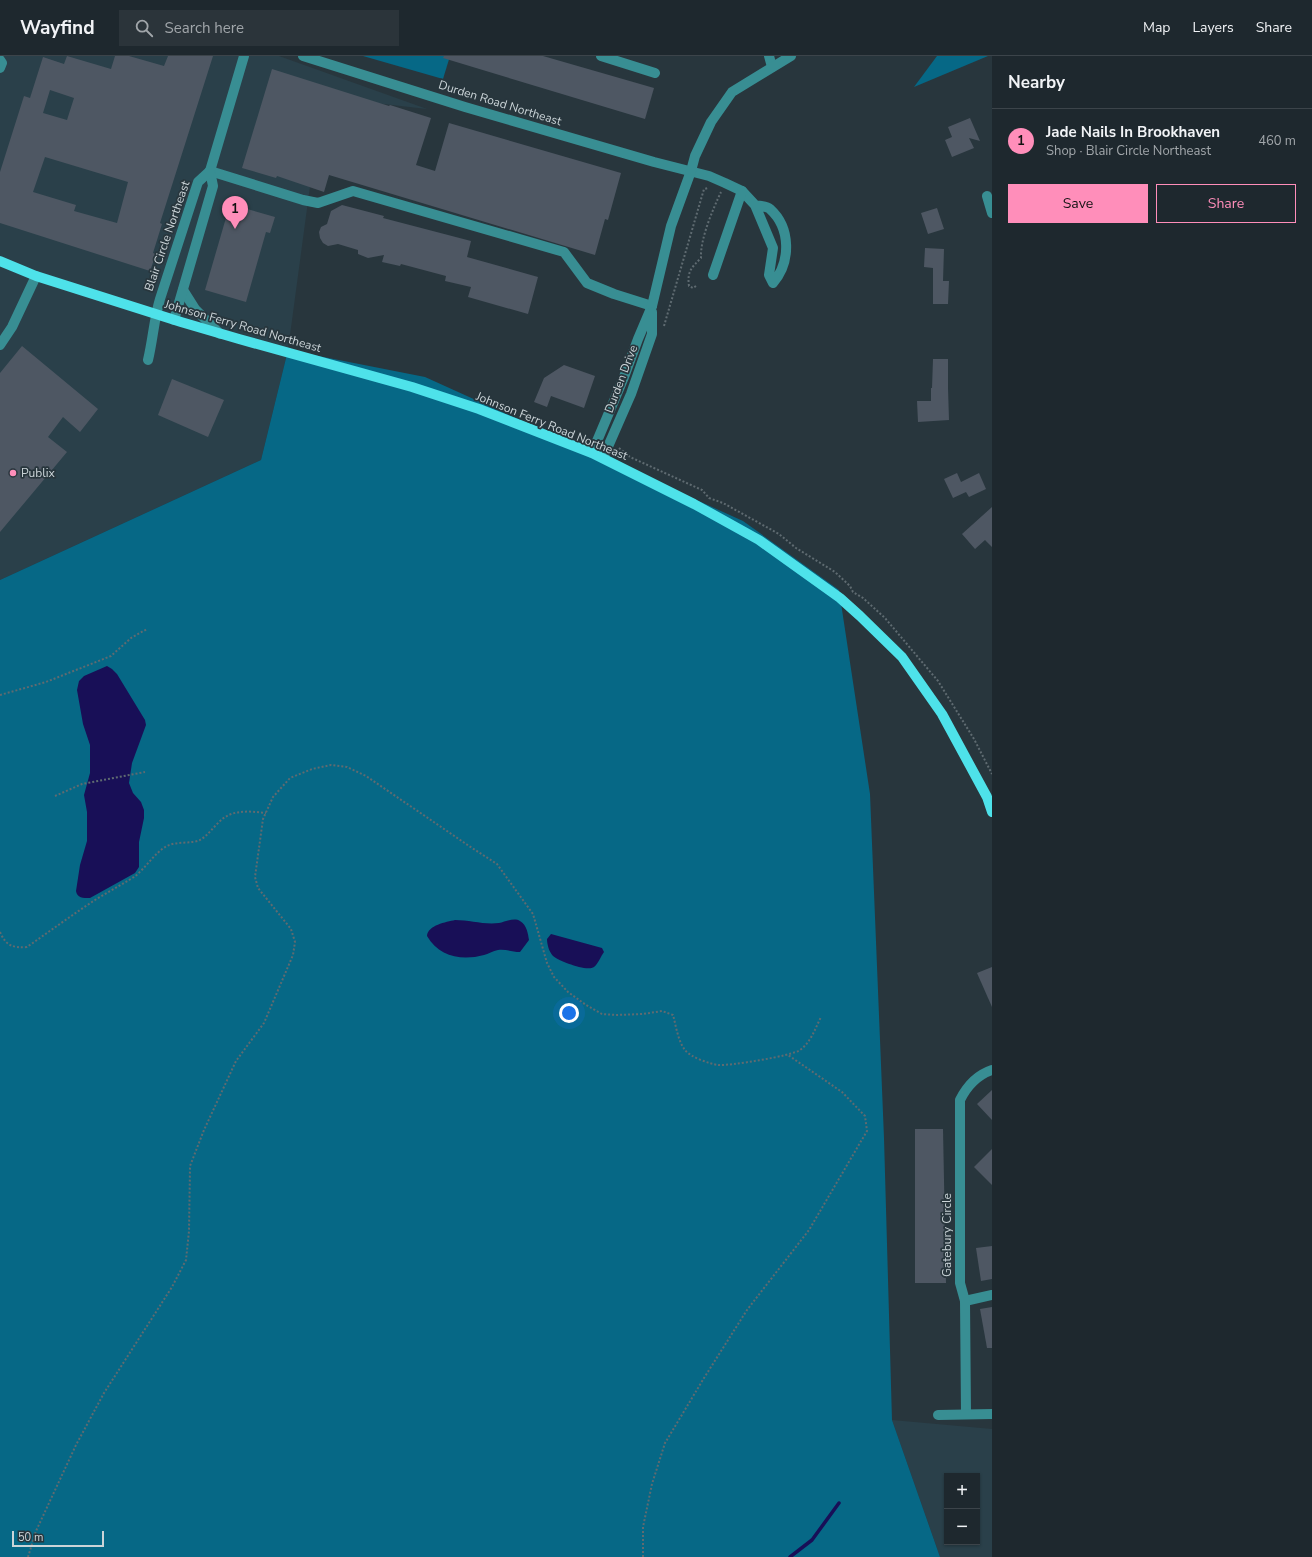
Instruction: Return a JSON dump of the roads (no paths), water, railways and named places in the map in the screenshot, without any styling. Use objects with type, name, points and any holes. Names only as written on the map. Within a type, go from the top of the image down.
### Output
[{"type":"main road","name":"Johnson Ferry Road Northeast","points":[[0,262],[36,276],[174,320],[412,387],[479,409],[603,458],[694,504],[759,540],[840,598],[902,657],[942,714],[987,797],[992,812]]},
{"type":"street","name":"Blair Circle Northeast","points":[[174,320],[213,186],[210,171],[244,56]]},
{"type":"street","name":"Durden Road Northeast","points":[[303,56],[465,107],[709,176],[742,191]]},
{"type":"street","points":[[601,56],[655,73]]},
{"type":"street","points":[[769,56],[772,67]]},
{"type":"street","name":"Durden Drive","points":[[592,453],[652,306],[671,226],[695,156],[711,122],[732,92],[790,56]]},
{"type":"street","points":[[0,60],[2,63],[0,68]]},
{"type":"street","name":"Blair Circle Northeast","points":[[148,360],[156,314],[198,182],[210,171]]},
{"type":"street","points":[[210,171],[303,200],[318,202],[353,191],[564,252],[587,283],[614,294],[652,306]]},
{"type":"street","points":[[713,275],[742,191],[755,205],[774,248],[769,275],[773,283],[781,273],[786,257],[786,247],[782,225],[769,208],[755,205]]},
{"type":"street","points":[[987,196],[992,213]]},
{"type":"street","points":[[774,248],[786,247]]},
{"type":"street","points":[[0,345],[12,327],[36,276]]},
{"type":"street","points":[[183,290],[195,309],[220,334]]},
{"type":"street","name":"Durden Drive","points":[[603,458],[631,394],[652,334],[652,306]]},
{"type":"street","name":"Gatebury Circle","points":[[966,1414],[965,1300],[960,1283],[960,1100],[966,1087],[984,1073],[992,1070]]},
{"type":"street","points":[[965,1300],[992,1295]]},
{"type":"street","points":[[938,1415],[992,1414]]},
{"type":"waterway","points":[[790,1557],[812,1540],[839,1503]]},
{"type":"place","name":"Jade Nails In Brookhaven","points":[[235,229]]},
{"type":"place","name":"Publix","points":[[13,473]]}]
